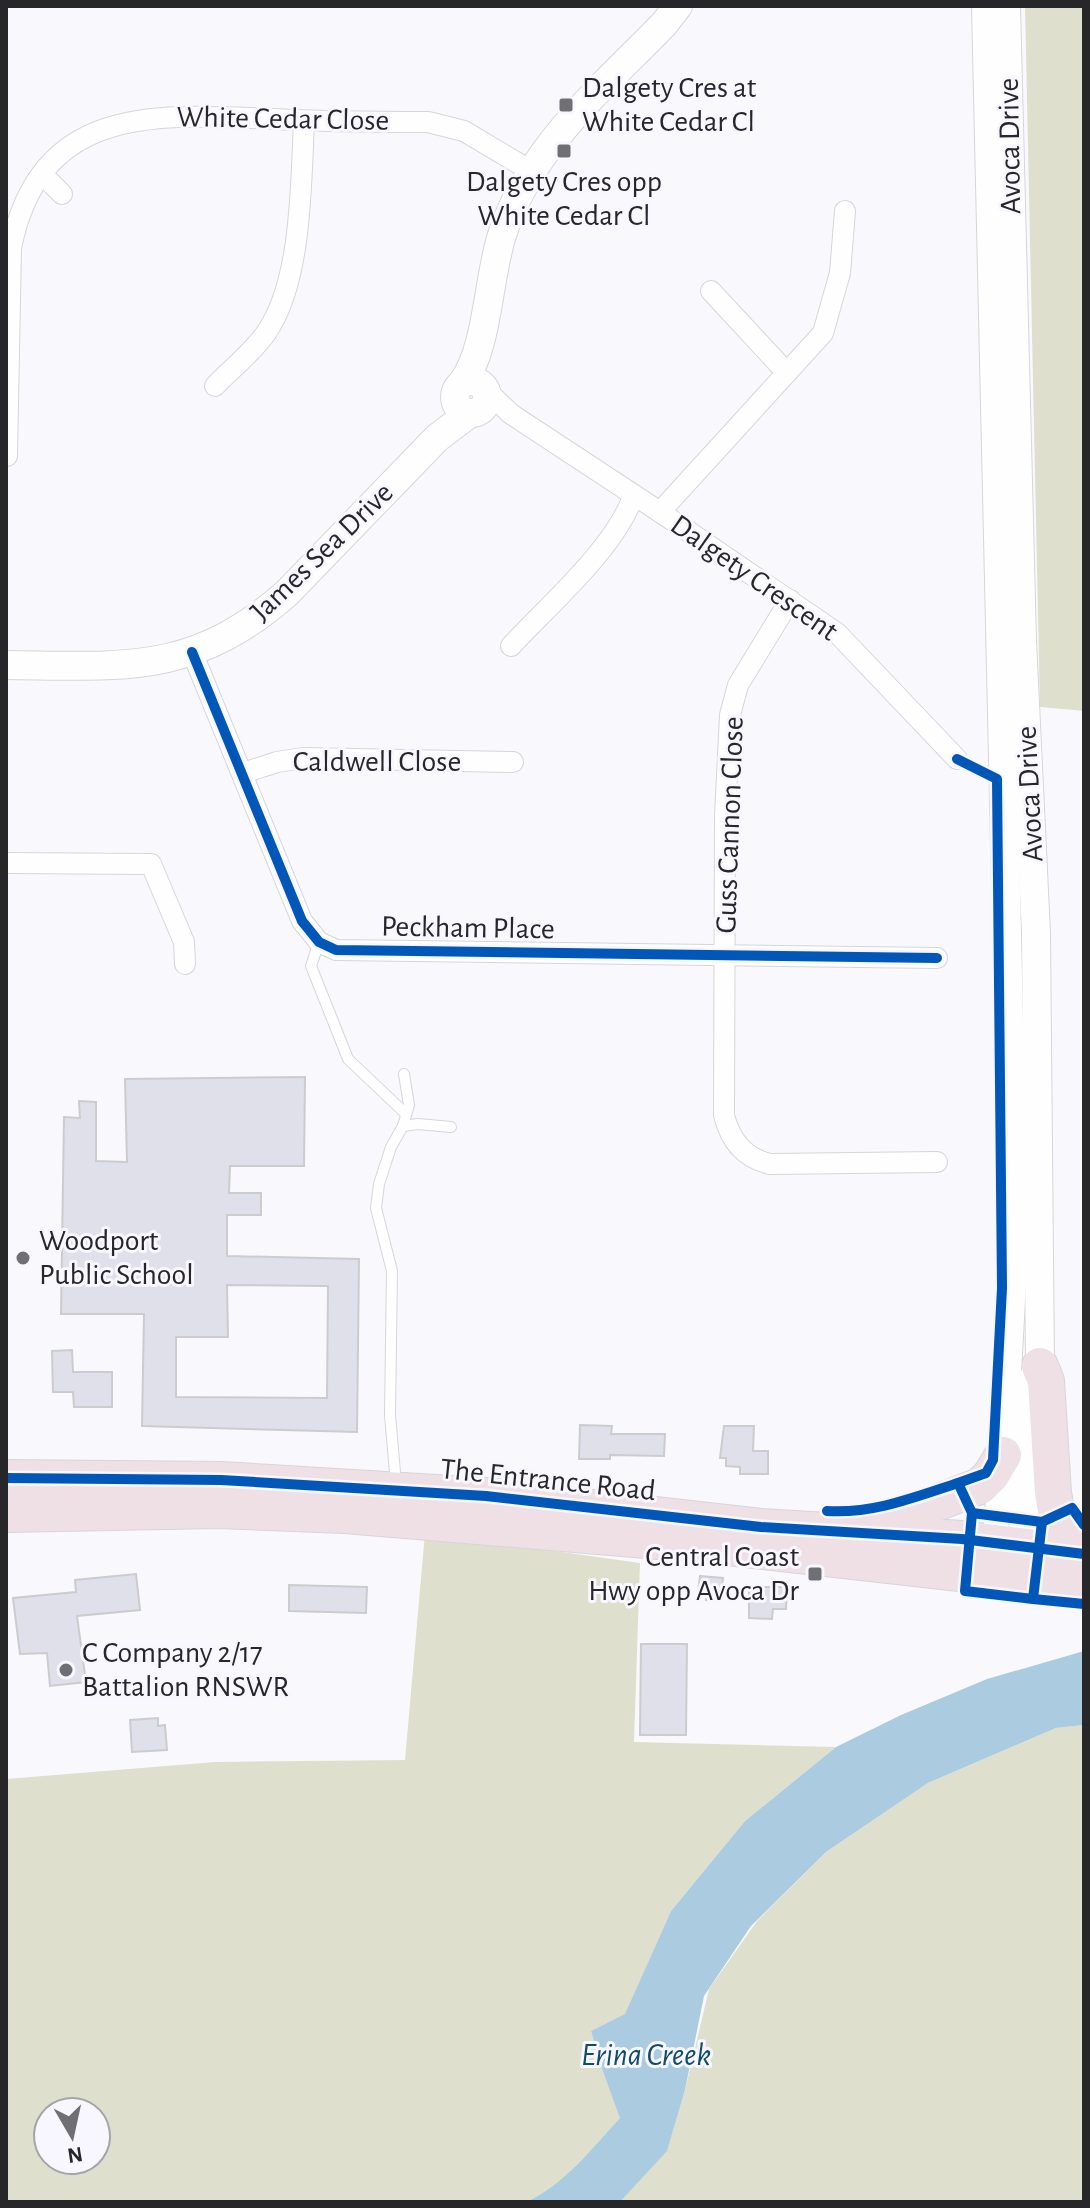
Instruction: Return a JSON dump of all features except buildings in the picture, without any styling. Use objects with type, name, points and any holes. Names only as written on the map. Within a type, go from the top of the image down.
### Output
[{"type":"highway","points":[[1040,1366],[1046,1381],[1057,1515],[1084,1542]]},
{"type":"highway","points":[[854,1534],[980,1486],[1003,1455]]},
{"type":"highway","name":"The Entrance Road","points":[[6,1478],[221,1480],[396,1490],[486,1496],[761,1527],[962,1539],[1008,1562],[1084,1587]]},
{"type":"highway","name":"The Entrance Road","points":[[6,1514],[219,1510],[345,1515],[718,1546],[1008,1562],[1084,1554]]},
{"type":"main road","points":[[472,397],[492,270],[502,236],[531,171],[553,139],[678,6],[688,9],[696,6]]},
{"type":"main road","name":"Avoca Drive","points":[[986,6],[1014,1245],[1003,1455],[1008,1562]]},
{"type":"main road","name":"Avoca Drive","points":[[1006,6],[1022,641],[1036,933],[1040,1366],[1031,1382],[1008,1562]]},
{"type":"main road","name":"James Sea Drive","points":[[6,665],[133,666],[192,652],[220,641],[260,617],[356,523],[472,397]]},
{"type":"street","name":"White Cedar Close","points":[[7,456],[11,248],[17,221],[34,185],[59,156],[86,135],[118,123],[166,116],[428,122],[464,131],[531,171]]},
{"type":"street","points":[[215,386],[266,333],[279,309],[287,284],[300,210],[304,121]]},
{"type":"street","points":[[43,175],[62,194]]},
{"type":"street","points":[[660,512],[823,333],[840,273],[845,211]]},
{"type":"street","points":[[711,291],[787,373]]},
{"type":"street","name":"Dalgety Crescent","points":[[472,397],[503,408],[837,633],[957,759]]},
{"type":"street","points":[[511,646],[598,553],[627,515],[633,497]]},
{"type":"street","name":"Guss Cannon Close","points":[[790,600],[738,685],[730,715],[726,767],[724,1115],[728,1133],[739,1148],[756,1161],[770,1164],[937,1162]]},
{"type":"street","points":[[192,652],[302,921],[319,942]]},
{"type":"street","name":"Caldwell Close","points":[[243,773],[277,762],[303,758],[513,762]]},
{"type":"street","points":[[6,863],[151,864],[184,942],[185,964]]},
{"type":"street","name":"Peckham Place","points":[[319,942],[336,950],[937,958]]},
{"type":"lane","points":[[319,942],[311,966],[348,1059],[406,1114]]},
{"type":"lane","points":[[396,1490],[390,1415],[392,1271],[376,1208],[379,1184],[409,1105],[404,1074]]},
{"type":"lane","points":[[403,1126],[451,1127]]},
{"type":"green space","points":[[1025,6],[1084,6],[1084,711],[1040,707]]},
{"type":"green space","points":[[425,1533],[640,1563],[634,1742],[836,1747],[745,1821],[671,1911],[625,2015],[591,2031],[621,2117],[577,2165],[540,2195],[526,2202],[6,2202],[6,1779],[215,1762],[405,1760]]},
{"type":"green space","points":[[1084,1725],[1084,2202],[620,2202],[667,2150],[709,1989],[757,1921],[826,1852],[928,1783],[1056,1728]]},
{"type":"water","name":"Erina Creek","points":[[1084,1651],[1084,1725],[1056,1728],[928,1783],[826,1852],[751,1926],[704,1996],[685,2090],[667,2151],[620,2202],[526,2202],[565,2176],[620,2118],[591,2031],[625,2014],[671,1911],[745,1821],[836,1747],[901,1715],[987,1679]]},
{"type":"cycle path","points":[[192,652],[302,921],[319,942],[336,950],[937,958]]},
{"type":"cycle path","points":[[957,759],[997,779],[1002,1288],[993,1460],[986,1473],[958,1483]]},
{"type":"cycle path","points":[[6,1478],[221,1480],[486,1496],[761,1527],[962,1539],[1084,1554]]},
{"type":"cycle path","points":[[827,1511],[877,1507],[958,1483],[972,1513],[965,1591],[1033,1599]]},
{"type":"cycle path","points":[[972,1513],[1042,1522],[1072,1508],[1084,1525]]},
{"type":"cycle path","points":[[1042,1522],[1033,1599],[1084,1604]]},
{"type":"place","name":"Dalgety Cres at White Cedar Cl","points":[[566,105]]},
{"type":"place","name":"Dalgety Cres opp White Cedar Cl","points":[[564,151]]},
{"type":"place","name":"Woodport Public School","points":[[23,1258]]},
{"type":"place","name":"Central Coast Hwy opp Avoca Dr","points":[[815,1574]]},
{"type":"place","name":"C Company 2/17 Battalion RNSWR","points":[[66,1670]]}]
